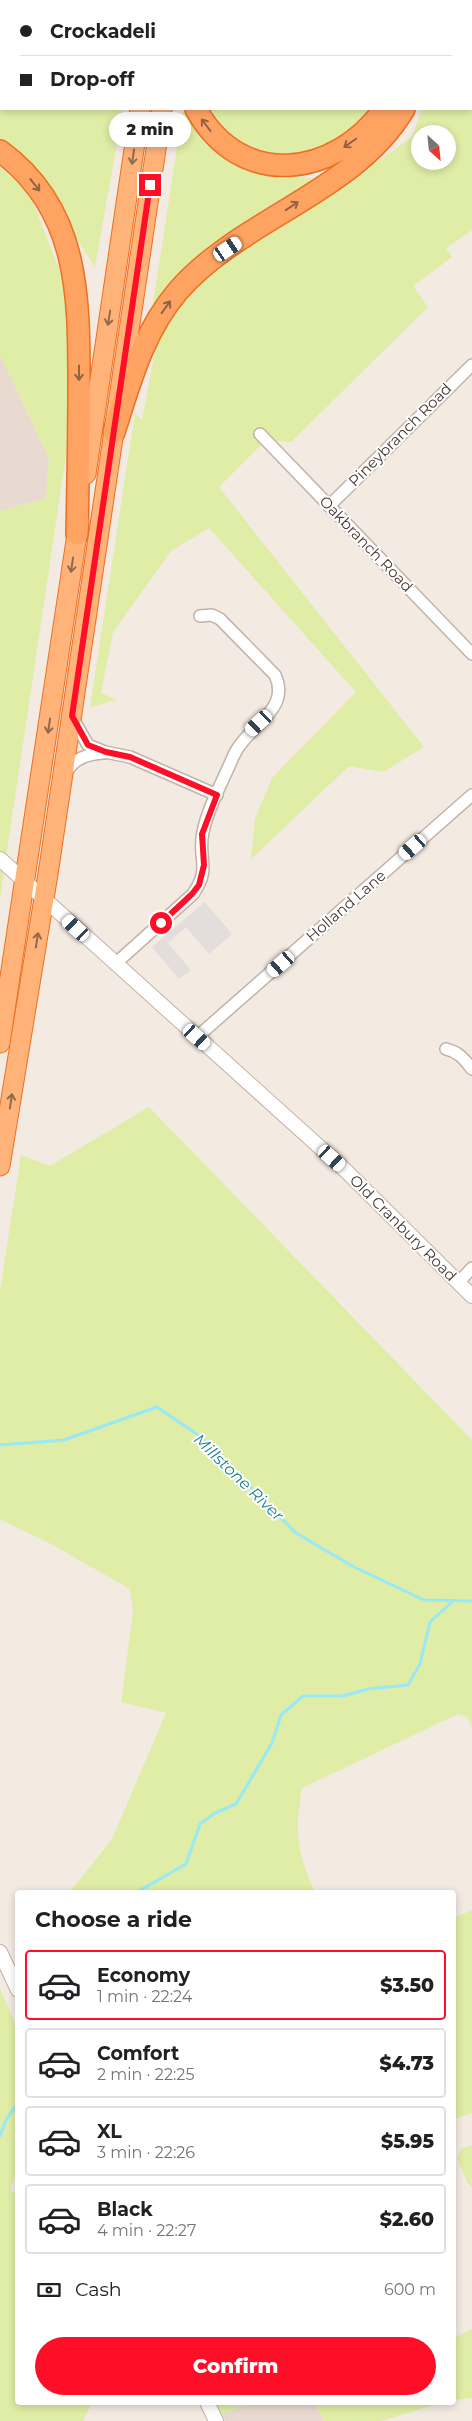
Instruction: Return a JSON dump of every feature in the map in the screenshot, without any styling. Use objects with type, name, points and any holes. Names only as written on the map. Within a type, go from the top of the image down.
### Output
[{"type":"highway","points":[[0,1043],[26,881],[140,110]]},
{"type":"highway","points":[[0,1166],[44,899],[162,110]]},
{"type":"highway","points":[[197,110],[211,132],[234,151],[261,162],[291,166],[320,160],[350,145],[375,122],[383,110]]},
{"type":"highway","points":[[114,432],[145,340],[179,290],[213,259],[358,162],[386,134],[403,110]]},
{"type":"highway","points":[[0,151],[23,171],[46,200],[66,244],[76,286],[79,324],[77,534]]},
{"type":"street","name":"Pineybranch Road","points":[[329,506],[472,365]]},
{"type":"street","name":"Oakbranch Road","points":[[260,434],[472,654]]},
{"type":"street","points":[[115,964],[192,894],[199,885],[204,865],[202,834],[217,795],[239,745],[275,706],[280,690],[275,674],[220,618],[212,615],[200,616]]},
{"type":"street","points":[[72,716],[88,745],[106,752],[130,757],[217,795]]},
{"type":"street","points":[[62,780],[69,768],[80,758],[89,754],[106,752]]},
{"type":"street","name":"Holland Lane","points":[[197,1037],[472,795]]},
{"type":"street","name":"Old Cranbury Road","points":[[0,859],[344,1169],[472,1296]]},
{"type":"street","points":[[446,1049],[455,1051],[464,1058],[472,1069]]},
{"type":"street","points":[[458,1283],[472,1268]]},
{"type":"street","points":[[0,1952],[15,1984]]},
{"type":"street","points":[[208,2405],[216,2421]]},
{"type":"shaded area","points":[[0,355],[49,458],[46,498],[0,511]]},
{"type":"shaded area","points":[[205,902],[232,934],[209,954],[186,927],[168,943],[191,970],[179,979],[152,947]]},
{"type":"shaded area","points":[[244,2405],[316,2405],[324,2421],[225,2421],[222,2415]]},
{"type":"green space","points":[[0,110],[123,110],[95,267],[28,165],[0,143]]},
{"type":"green space","points":[[183,110],[205,144],[251,169],[321,180],[151,316]]},
{"type":"green space","points":[[204,110],[371,110],[336,146],[278,162],[227,135]]},
{"type":"green space","points":[[422,110],[472,110],[472,230],[446,248],[452,257],[413,286],[428,307],[291,442],[266,440],[219,487],[424,747],[383,772],[349,766],[251,859],[255,819],[272,778],[356,692],[209,528],[171,551],[113,632],[101,693],[117,700],[90,707],[135,413],[142,420],[159,330],[208,274],[327,197],[411,138],[411,170],[456,170],[456,125],[416,125]]},
{"type":"green space","points":[[0,167],[30,194],[65,285],[80,361],[0,898],[0,511],[46,498],[49,458],[0,355]]},
{"type":"green space","points":[[149,1107],[472,1440],[472,1727],[467,1717],[458,1714],[302,1788],[298,1817],[299,1841],[304,1864],[314,1890],[72,1890],[112,1839],[166,1713],[121,1702],[133,1611],[130,1589],[51,1544],[0,1519],[0,1291],[21,1155],[50,1166]]},
{"type":"green space","points":[[472,1910],[472,2113],[456,2118],[456,1917]]},
{"type":"green space","points":[[0,1989],[15,2023],[15,2178],[10,2190],[15,2194],[15,2405],[91,2405],[83,2421],[0,2421]]},
{"type":"green space","points":[[472,2145],[472,2187],[467,2182],[457,2158],[462,2148]]},
{"type":"green space","points":[[472,2329],[472,2398],[456,2400],[456,2337]]},
{"type":"green space","points":[[218,2405],[244,2405],[222,2415]]},
{"type":"green space","points":[[316,2405],[433,2405],[381,2421],[324,2421]]},
{"type":"waterway","name":"Millstone River","points":[[0,1445],[64,1440],[157,1407],[201,1437],[296,1533],[354,1567],[424,1600],[472,1601]]},
{"type":"waterway","points":[[140,1890],[186,1864],[200,1824],[215,1813],[236,1804],[272,1743],[281,1715],[303,1696],[343,1696],[368,1689],[408,1685],[420,1664],[430,1622],[453,1601]]},
{"type":"waterway","points":[[0,2136],[6,2120],[15,2106]]},
{"type":"route","points":[[150,185],[72,716],[79,732],[88,745],[106,752],[130,757],[217,795],[202,834],[204,875],[192,894],[161,923]]}]
